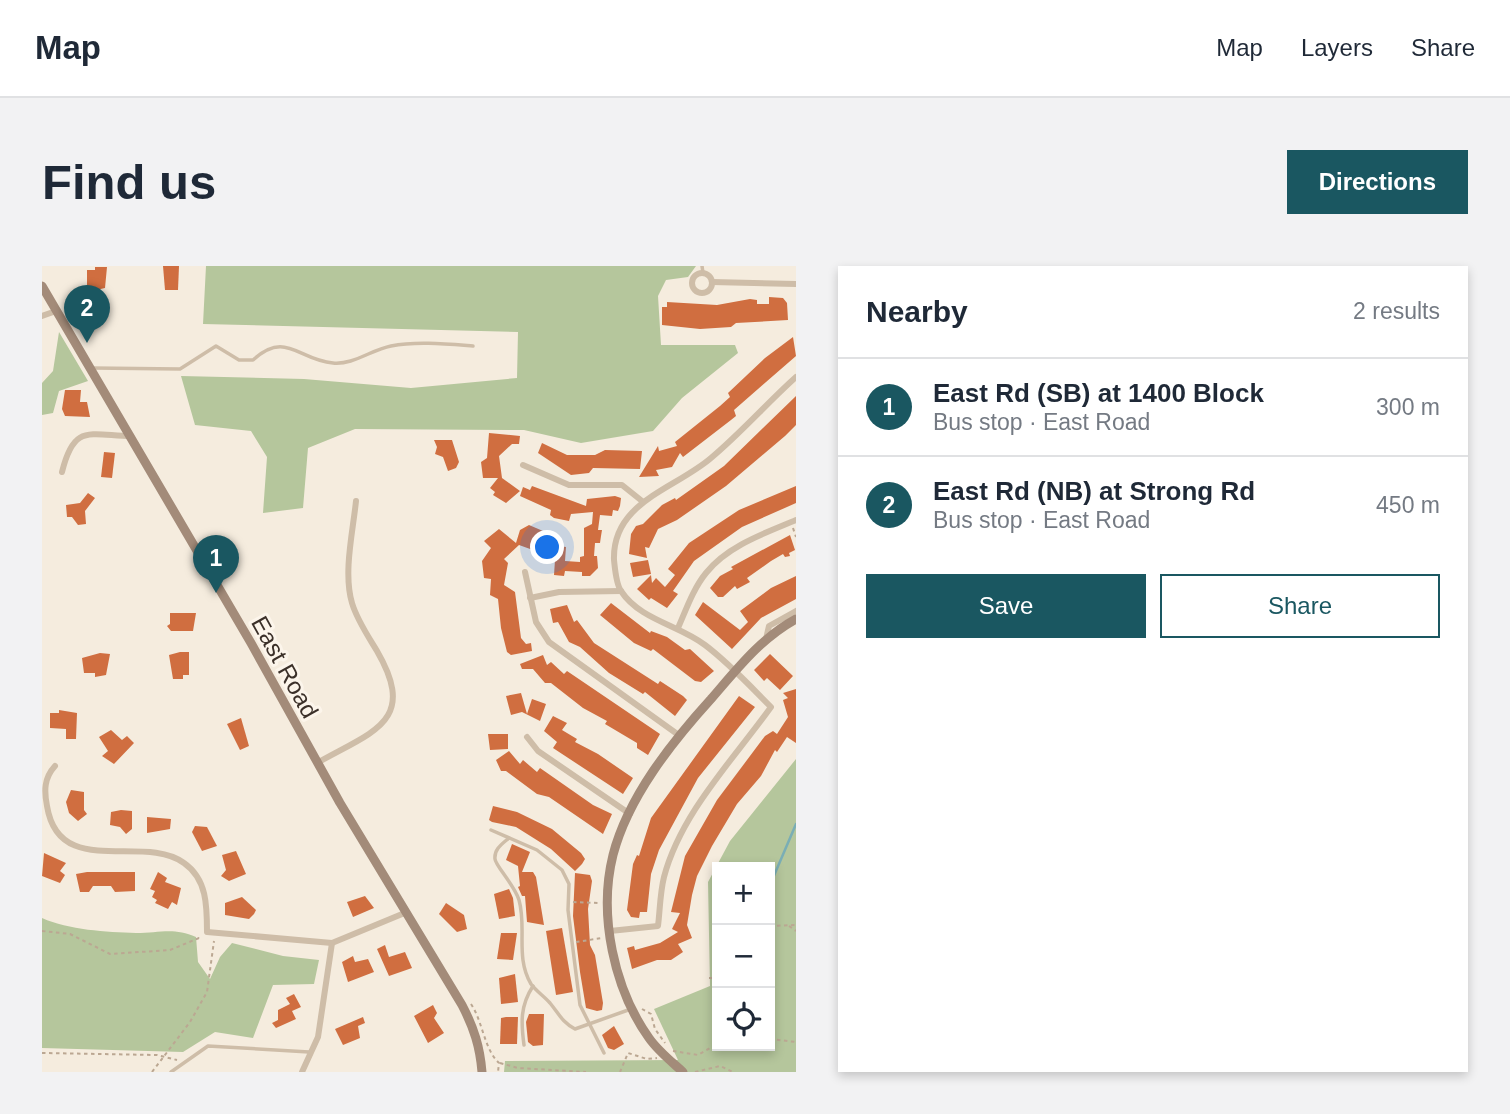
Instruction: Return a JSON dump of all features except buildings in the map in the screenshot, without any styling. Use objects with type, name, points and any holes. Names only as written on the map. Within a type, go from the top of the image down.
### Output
[{"type":"main road","name":"East Road","points":[[42,286],[132,436],[317,763],[474,1027],[481,1051],[482,1072]]},
{"type":"main road","points":[[683,1072],[649,1039],[637,1009],[620,981],[606,934],[613,855],[630,814],[680,736],[766,639],[796,619]]},
{"type":"street","points":[[703,270],[712,282],[706,292],[697,291],[693,280],[703,270]]},
{"type":"street","points":[[712,282],[796,284]]},
{"type":"street","points":[[42,316],[56,310]]},
{"type":"street","points":[[606,934],[658,926],[664,879],[673,851],[694,812],[771,707],[705,645],[678,628],[647,615],[621,591],[614,559],[617,538],[625,520],[642,501],[689,475],[712,457],[796,377]]},
{"type":"street","points":[[62,472],[68,449],[75,440],[85,435],[132,436]]},
{"type":"street","points":[[523,465],[569,485],[622,485],[642,501]]},
{"type":"street","points":[[317,763],[381,725],[390,714],[395,698],[391,677],[350,597],[356,501]]},
{"type":"street","points":[[678,628],[697,587],[717,562],[760,535],[796,520]]},
{"type":"street","points":[[525,572],[537,625],[552,645],[680,736]]},
{"type":"street","points":[[530,598],[559,592],[621,591]]},
{"type":"street","points":[[766,639],[768,627],[796,611]]},
{"type":"street","points":[[527,737],[538,751],[630,814]]},
{"type":"street","points":[[55,766],[47,776],[46,797],[50,819],[61,835],[88,850],[159,852],[182,861],[193,871],[203,889],[207,932],[332,943],[407,912]]},
{"type":"street","points":[[302,1072],[318,1037],[332,943]]},
{"type":"lane","points":[[92,368],[180,369],[216,346],[239,360],[253,360],[267,347],[283,346],[333,363],[357,359],[391,346],[473,346]]},
{"type":"lane","points":[[491,830],[537,850],[562,870],[569,884],[568,902],[580,1005],[604,1053]]},
{"type":"lane","points":[[509,838],[496,849],[494,858],[509,877],[519,900],[523,929],[521,957],[533,986],[563,1023],[575,1029],[637,1009]]},
{"type":"lane","points":[[524,1045],[521,1024],[523,1002],[533,986]]},
{"type":"lane","points":[[171,1072],[208,1046],[309,1052]]},
{"type":"path","points":[[792,527],[796,537]]},
{"type":"path","points":[[568,902],[601,903]]},
{"type":"path","points":[[788,925],[796,930]]},
{"type":"path","points":[[775,926],[796,925]]},
{"type":"path","points":[[42,931],[77,936],[110,954],[170,950],[199,937],[202,939]]},
{"type":"path","points":[[572,942],[606,934]]},
{"type":"path","points":[[152,1072],[207,992],[214,941]]},
{"type":"path","points":[[637,1009],[651,1014],[655,1030],[668,1049],[698,1055],[712,1047]]},
{"type":"path","points":[[775,1040],[796,1042]]},
{"type":"path","points":[[620,1072],[628,1053],[647,1059],[658,1058]]},
{"type":"path","points":[[42,1054],[164,1056],[186,1062]]},
{"type":"path","points":[[499,1063],[518,1068],[586,1072]]},
{"type":"path","points":[[695,1072],[720,1066],[733,1072]]},
{"type":"green space","points":[[206,266],[696,266],[688,277],[666,280],[658,296],[661,345],[735,345],[738,353],[682,398],[653,431],[581,443],[524,430],[355,429],[308,448],[303,508],[263,513],[267,457],[251,431],[195,425],[181,376],[304,379],[411,388],[517,378],[518,332],[203,324]]},
{"type":"green space","points":[[59,332],[88,381],[59,391],[53,413],[42,415],[42,383],[53,371]]},
{"type":"green space","points":[[796,759],[796,1072],[504,1072],[505,1061],[678,1060],[654,1009],[710,986],[708,882],[712,875],[712,1051],[775,1051],[775,862],[719,862],[730,841]]},
{"type":"green space","points":[[42,918],[76,928],[100,931],[173,931],[188,934],[196,937],[198,962],[210,979],[220,957],[232,943],[283,956],[319,960],[314,984],[273,985],[253,1038],[215,1032],[183,1052],[42,1048]]},
{"type":"waterway","points":[[775,873],[796,824]]},
{"type":"place","name":"East Rd (NB) at Strong Rd","points":[[87,343]]},
{"type":"place","name":"East Rd (SB) at 1400 Block","points":[[216,593]]}]
